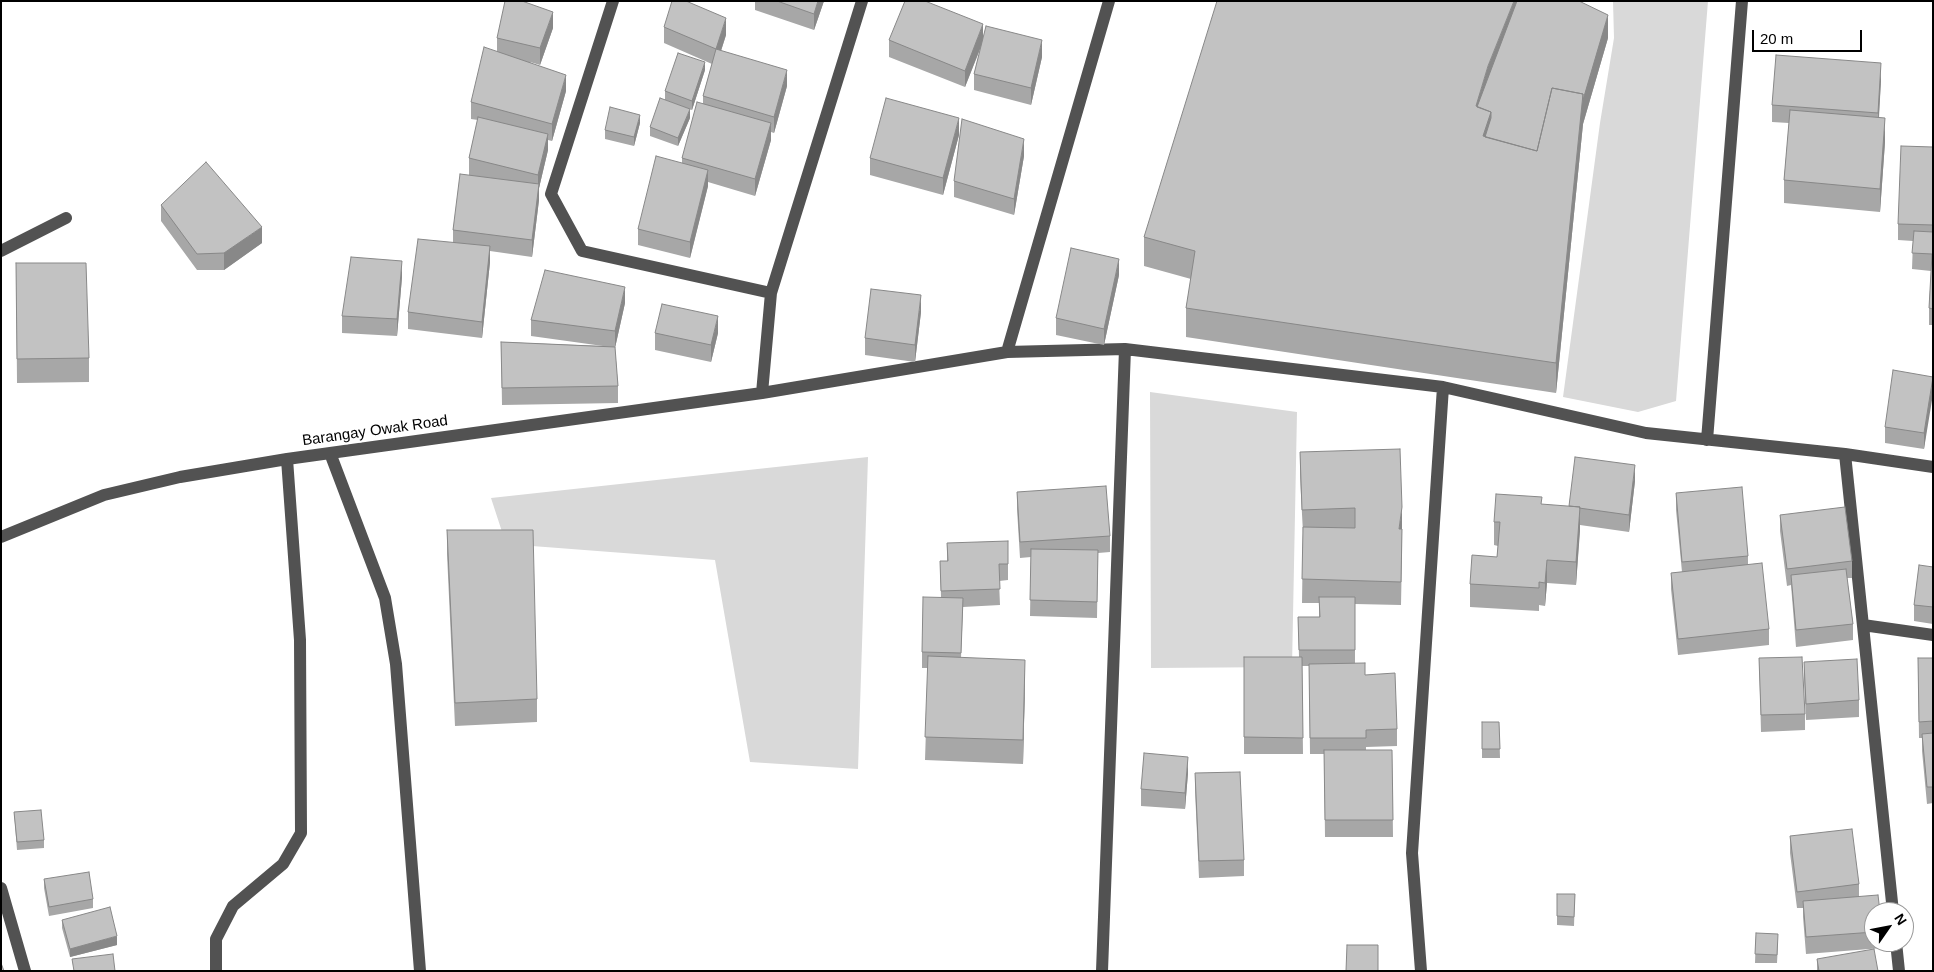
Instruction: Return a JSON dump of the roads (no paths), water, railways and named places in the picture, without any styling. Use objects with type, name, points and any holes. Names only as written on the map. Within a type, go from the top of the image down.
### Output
[{"type":"street","points":[[613,1],[551,194],[555,202],[582,251],[771,293]]},
{"type":"street","points":[[762,394],[771,293],[862,1]]},
{"type":"street","points":[[1007,352],[1109,1]]},
{"type":"street","points":[[1707,440],[1742,1]]},
{"type":"street","points":[[1,250],[66,218]]},
{"type":"street","points":[[1102,971],[1125,349]]},
{"type":"street","name":"Barangay Owak Road","points":[[1,537],[104,495],[180,477],[287,459],[762,394],[1007,352],[1125,349],[1443,387],[1646,433],[1845,454],[1933,467]]},
{"type":"street","points":[[1421,971],[1412,853],[1443,387]]},
{"type":"street","points":[[330,453],[385,598],[396,664],[420,971]]},
{"type":"street","points":[[1845,454],[1892,902]]},
{"type":"street","points":[[216,971],[216,938],[233,906],[284,864],[301,833],[300,640],[287,459]]},
{"type":"street","points":[[1863,625],[1933,636]]},
{"type":"street","points":[[1,888],[25,971]]},
{"type":"street","points":[[1897,952],[1899,971]]}]
